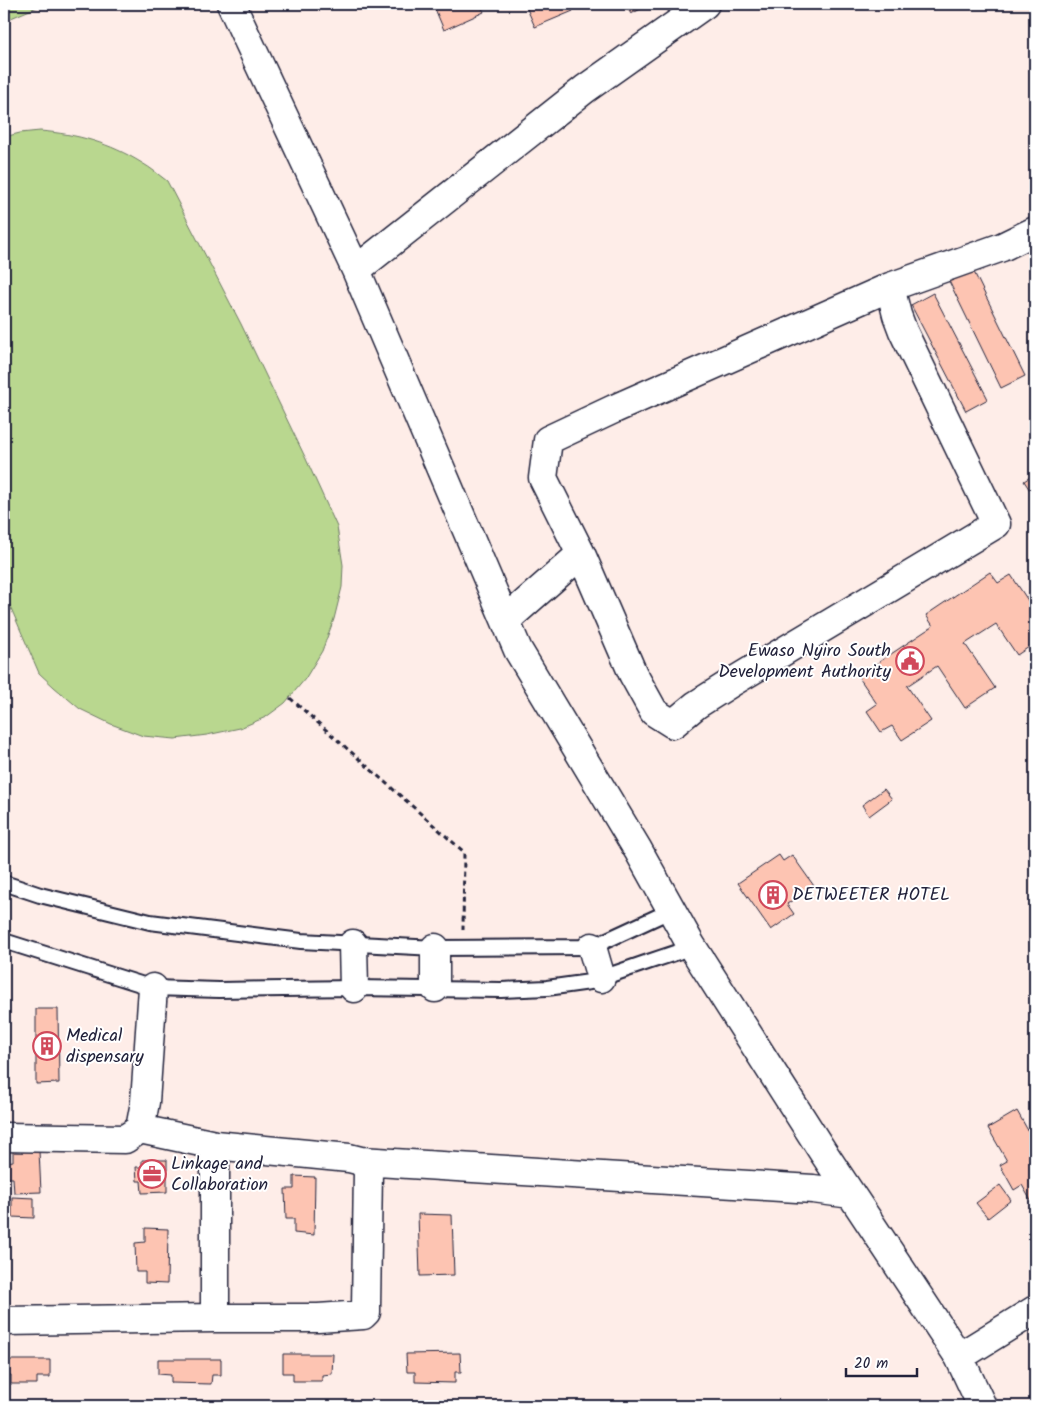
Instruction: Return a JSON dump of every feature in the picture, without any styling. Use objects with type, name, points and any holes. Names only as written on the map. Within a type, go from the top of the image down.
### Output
[{"type":"street","points":[[231,4],[356,270],[518,650],[638,850],[691,945],[851,1194],[959,1357],[982,1406]]},
{"type":"street","points":[[356,270],[585,89],[705,4]]},
{"type":"street","points":[[890,287],[903,331],[996,524],[734,681],[673,724],[654,712],[634,674],[580,554],[543,478],[548,440],[890,287],[1002,247],[1035,232]]},
{"type":"street","points":[[506,620],[580,554]]},
{"type":"street","points":[[353,944],[354,988]]},
{"type":"street","points":[[592,946],[601,978]]},
{"type":"street","points":[[434,948],[435,988]]},
{"type":"street","points":[[140,1129],[145,1102],[153,988]]},
{"type":"street","points":[[4,1137],[125,1139],[140,1129],[215,1145],[349,1158],[361,1161],[813,1189],[851,1194]]},
{"type":"street","points":[[215,1145],[215,1318]]},
{"type":"street","points":[[4,1321],[348,1317],[362,1315],[366,1312],[368,1170],[361,1161]]},
{"type":"street","points":[[959,1357],[1035,1310]]},
{"type":"lane","points":[[4,883],[40,895],[150,922],[301,941],[434,948],[592,946],[672,910]]},
{"type":"lane","points":[[4,941],[153,988],[219,990],[435,988],[501,990],[547,988],[590,982],[678,952],[691,945]]},
{"type":"path","points":[[290,698],[464,852],[463,948]]},
{"type":"green space","points":[[4,4],[35,4],[37,7],[4,21]]},
{"type":"green space","points":[[40,131],[80,137],[118,150],[152,169],[167,181],[241,324],[337,527],[343,565],[342,587],[334,619],[322,651],[305,679],[285,703],[266,717],[240,728],[175,739],[143,736],[111,724],[80,709],[39,673],[4,592],[4,137]]},
{"type":"building","points":[[433,4],[480,4],[484,12],[444,30]]},
{"type":"building","points":[[525,4],[570,4],[573,11],[535,27]]},
{"type":"building","points":[[625,4],[650,4],[631,14]]},
{"type":"building","points":[[972,268],[1025,376],[1001,388],[948,279]]},
{"type":"building","points":[[933,293],[988,399],[966,411],[911,305]]},
{"type":"building","points":[[1035,474],[1035,498],[1024,481]]},
{"type":"building","points":[[990,572],[998,583],[1011,575],[1035,611],[1035,643],[1017,655],[996,624],[965,644],[995,688],[965,708],[937,666],[907,686],[931,721],[902,740],[892,726],[881,732],[867,711],[877,704],[858,676],[933,626],[926,615]]},
{"type":"building","points":[[884,789],[892,799],[869,816],[862,805]]},
{"type":"building","name":"DETWEETER HOTEL","points":[[779,855],[783,861],[792,855],[814,886],[787,904],[794,914],[771,930],[738,883]]},
{"type":"building","points":[[4,974],[6,974],[6,1064],[4,1064]]},
{"type":"building","name":"Medical dispensary","points":[[36,1009],[58,1009],[59,1083],[36,1084]]},
{"type":"building","points":[[1017,1111],[1035,1143],[1035,1208],[1022,1185],[1014,1190],[1000,1165],[1007,1161],[988,1128]]},
{"type":"building","points":[[13,1151],[39,1151],[41,1192],[14,1193],[13,1178],[6,1178],[6,1162],[13,1161]]},
{"type":"building","name":"Linkage and Collaboration","points":[[142,1160],[167,1160],[167,1192],[142,1193],[141,1181],[137,1181],[136,1167],[142,1167]]},
{"type":"building","points":[[294,1176],[315,1177],[314,1235],[294,1233],[294,1219],[286,1219],[285,1189],[294,1189]]},
{"type":"building","points":[[1000,1185],[1011,1200],[988,1218],[976,1203]]},
{"type":"building","points":[[12,1197],[34,1198],[34,1218],[12,1217]]},
{"type":"building","points":[[418,1214],[452,1215],[454,1275],[420,1276]]},
{"type":"building","points":[[145,1228],[168,1229],[167,1284],[145,1283],[145,1272],[136,1272],[135,1243],[145,1242]]},
{"type":"building","points":[[460,1353],[461,1372],[455,1372],[455,1383],[415,1382],[415,1372],[407,1372],[406,1354]]},
{"type":"building","points":[[283,1354],[333,1354],[332,1374],[322,1375],[322,1381],[293,1381],[293,1373],[283,1373]]},
{"type":"building","points":[[158,1359],[221,1359],[221,1375],[212,1375],[211,1384],[171,1383],[171,1375],[158,1374]]},
{"type":"building","points":[[4,1360],[50,1360],[50,1377],[37,1377],[37,1384],[11,1384],[11,1375],[4,1375]]},
{"type":"place","name":"Ewaso Nyiro South Development Authority","points":[[910,661]]},
{"type":"place","name":"DETWEETER HOTEL","points":[[773,895]]},
{"type":"place","name":"Medical dispensary","points":[[47,1046]]},
{"type":"place","name":"Linkage and Collaboration","points":[[152,1174]]}]
